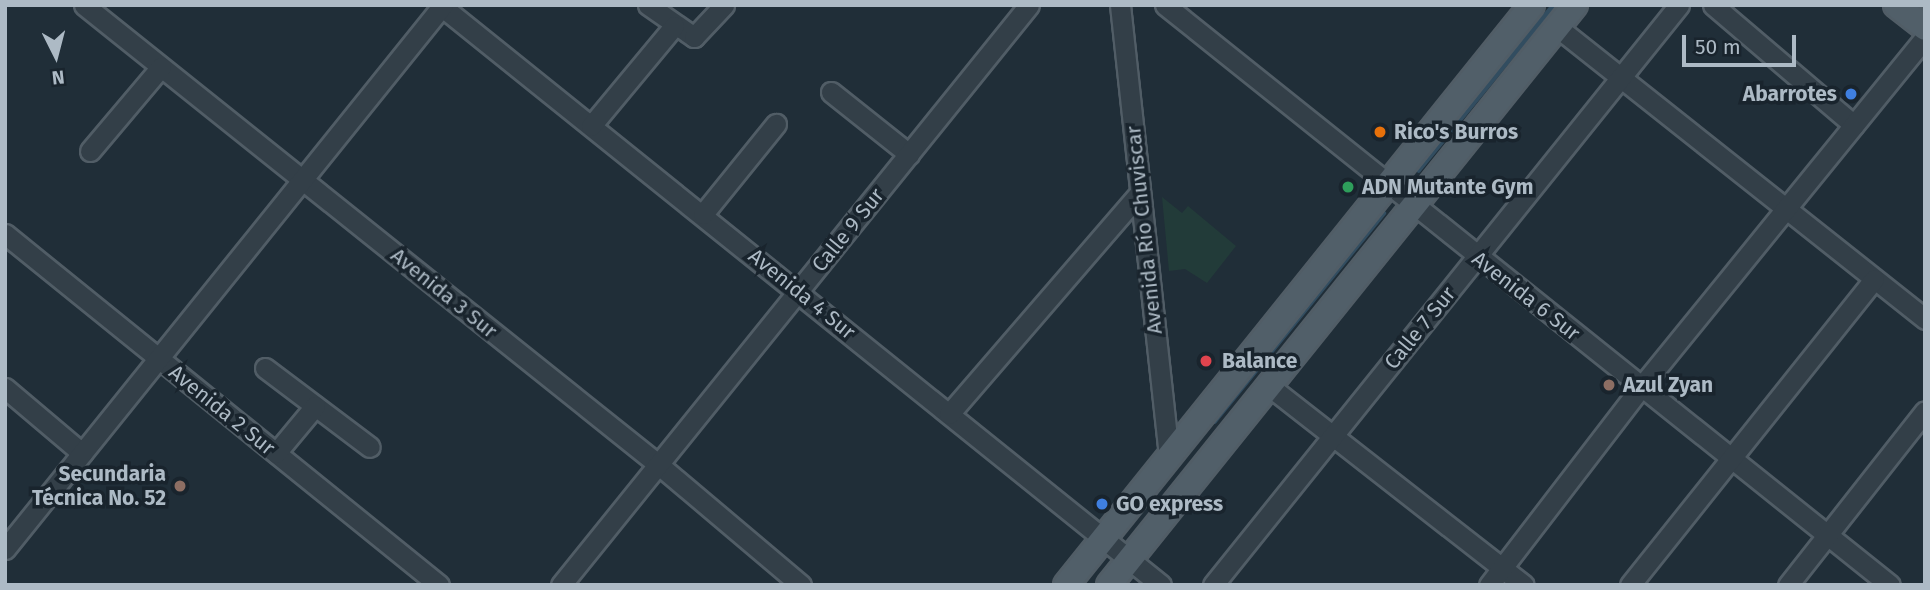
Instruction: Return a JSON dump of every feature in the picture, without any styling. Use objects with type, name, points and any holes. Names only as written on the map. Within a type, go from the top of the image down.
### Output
[{"type":"main road","points":[[1109,585],[1575,5]]},
{"type":"main road","points":[[1895,5],[1925,28]]},
{"type":"main road","points":[[1066,585],[1522,9]]},
{"type":"main road","points":[[1162,519],[1169,454]]},
{"type":"street","name":"Avenida 3 Sur","points":[[84,5],[659,464],[801,585]]},
{"type":"street","points":[[648,5],[674,26],[694,37],[724,5]]},
{"type":"street","name":"Calle 9 Sur","points":[[562,585],[1029,5]]},
{"type":"street","name":"Avenida Río Chuviscar","points":[[1120,5],[1169,454]]},
{"type":"street","name":"Avenida 6 Sur","points":[[1165,5],[1476,257],[1732,457],[1890,585]]},
{"type":"street","name":"Calle 7 Sur","points":[[1213,585],[1679,5]]},
{"type":"street","points":[[1713,5],[1854,125]]},
{"type":"street","points":[[9,536],[82,453],[441,6]]},
{"type":"street","name":"Avenida 4 Sur","points":[[441,6],[799,290],[1161,585]]},
{"type":"street","points":[[591,126],[674,26]]},
{"type":"street","points":[[1557,27],[1925,319]]},
{"type":"street","points":[[1489,585],[1641,387],[1787,212],[1925,37]]},
{"type":"street","points":[[90,151],[161,67]]},
{"type":"street","points":[[831,92],[909,154]]},
{"type":"street","points":[[703,215],[776,124]]},
{"type":"street","points":[[949,414],[1140,193]]},
{"type":"street","name":"Avenida 2 Sur","points":[[5,234],[439,585]]},
{"type":"street","points":[[1630,585],[1874,279]]},
{"type":"street","points":[[265,368],[370,447]]},
{"type":"street","points":[[1269,386],[1524,585]]},
{"type":"street","points":[[5,388],[82,453]]},
{"type":"street","points":[[276,453],[315,406]]},
{"type":"street","points":[[1788,585],[1925,411]]},
{"type":"green space","points":[[1162,197],[1182,213],[1188,206],[1236,246],[1207,283],[1185,269],[1169,271]]},
{"type":"waterway","points":[[1418,170],[1553,5]]},
{"type":"waterway","points":[[1214,421],[1383,213]]},
{"type":"place","name":"Abarrotes","points":[[1851,94]]},
{"type":"place","name":"Rico's Burros","points":[[1380,132]]},
{"type":"place","name":"ADN Mutante Gym","points":[[1348,187]]},
{"type":"place","name":"Balance","points":[[1206,361]]},
{"type":"place","name":"Azul Zyan","points":[[1609,385]]},
{"type":"place","name":"Secundaria Técnica No. 52","points":[[180,486]]},
{"type":"place","name":"GO express","points":[[1102,504]]}]
